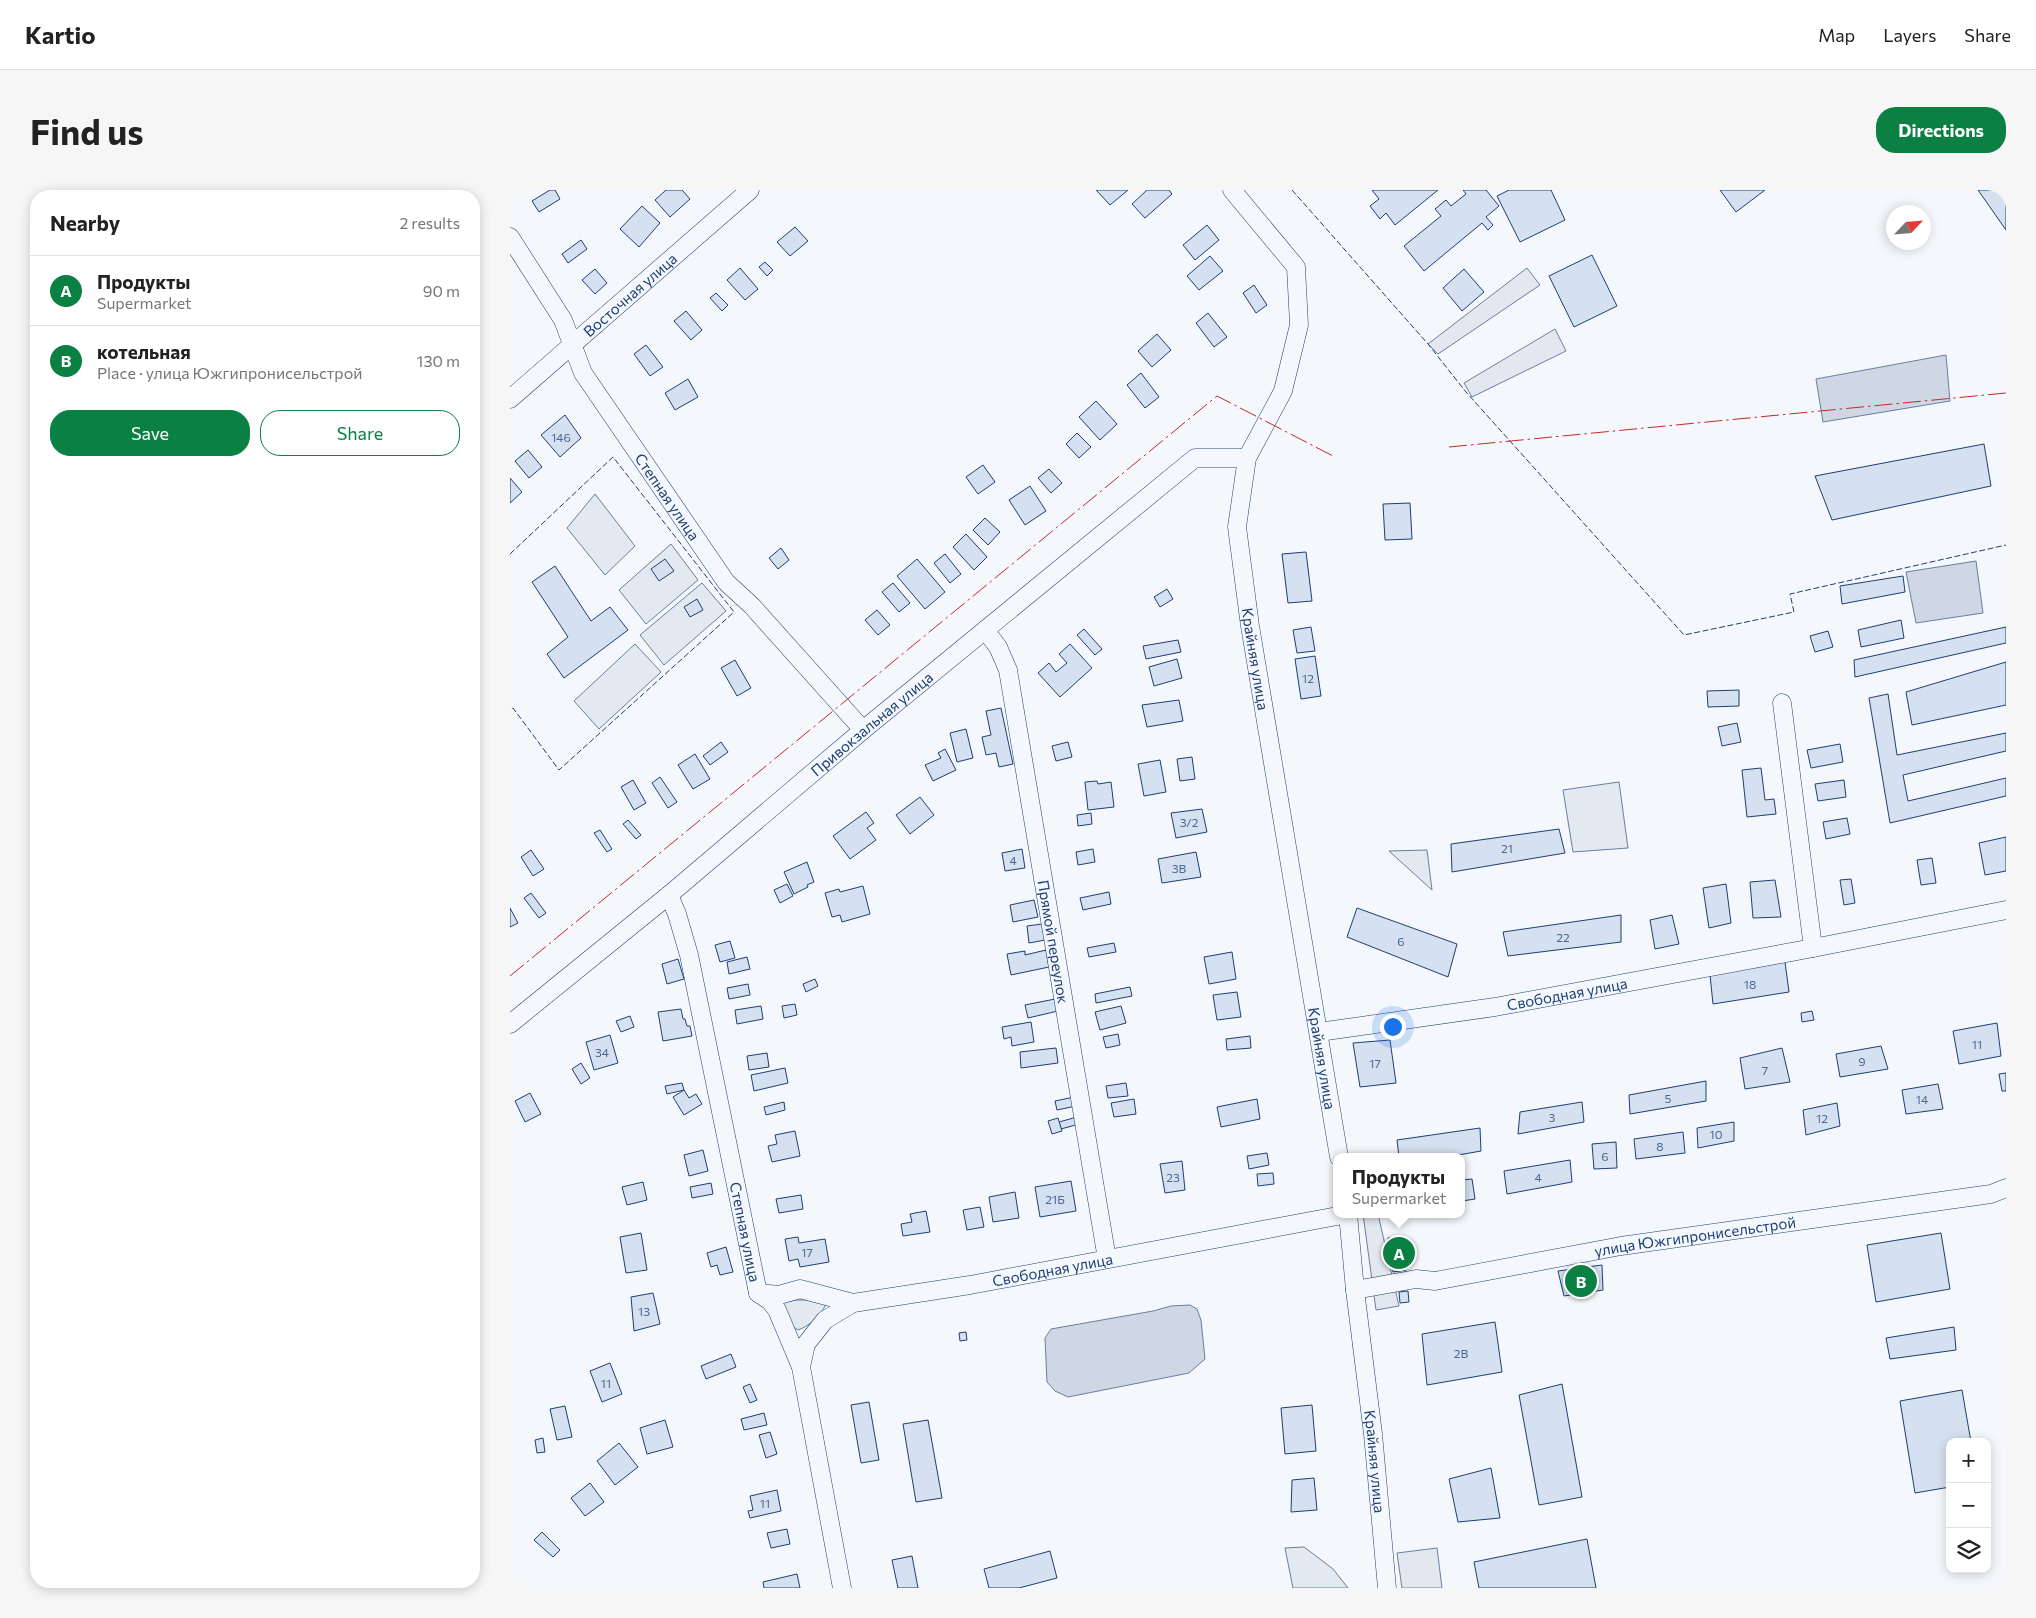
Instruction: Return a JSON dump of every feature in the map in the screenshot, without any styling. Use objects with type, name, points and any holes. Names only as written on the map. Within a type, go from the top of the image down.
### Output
[{"type":"street","name":"Восточная улица","points":[[510,399],[750,190]]},
{"type":"street","name":"Крайняя улица","points":[[1232,190],[1296,268],[1299,325],[1283,391],[1247,458],[1237,527],[1250,626],[1338,1153]]},
{"type":"street","name":"Степная улица","points":[[510,237],[563,320],[583,373],[726,582],[752,606],[862,730]]},
{"type":"street","name":"Привокзальная улица","points":[[510,1024],[669,895],[862,730],[1195,458],[1247,458]]},
{"type":"street","name":"Прямой переулок","points":[[986,630],[998,647],[1008,670],[1107,1259]]},
{"type":"street","points":[[1782,703],[1813,948]]},
{"type":"street","name":"Степная улица","points":[[669,895],[677,914],[689,955],[758,1293],[770,1301],[778,1310],[801,1367],[842,1588]]},
{"type":"street","name":"Свободная улица","points":[[1319,1032],[1495,1007],[2006,910]]},
{"type":"street","name":"улица Южгипронисельстрой","points":[[1355,1290],[1416,1279],[1435,1281],[1621,1246],[1991,1194],[2006,1188]]},
{"type":"street","name":"Свободная улица","points":[[758,1293],[779,1294],[800,1290],[853,1303],[970,1285],[1333,1217]]},
{"type":"street","name":"Крайняя улица","points":[[1348,1218],[1355,1290],[1373,1434],[1387,1588]]},
{"type":"street","points":[[801,1367],[806,1344],[825,1320],[853,1303]]},
{"type":"shaded area","points":[[1527,268],[1540,285],[1438,354],[1428,344]]},
{"type":"shaded area","points":[[1555,329],[1566,351],[1472,397],[1464,383]]},
{"type":"shaded area","points":[[1946,355],[1950,401],[1823,422],[1816,379]]},
{"type":"shaded area","points":[[595,494],[635,546],[605,575],[567,528]]},
{"type":"shaded area","points":[[671,544],[698,580],[646,624],[619,590]]},
{"type":"shaded area","points":[[1976,561],[1983,613],[1916,623],[1906,572]]},
{"type":"shaded area","points":[[702,583],[726,611],[664,665],[640,635]]},
{"type":"shaded area","points":[[635,644],[661,672],[599,729],[574,701]]},
{"type":"shaded area","points":[[1619,782],[1628,848],[1573,852],[1563,790]]},
{"type":"shaded area","points":[[1427,850],[1432,890],[1389,851]]},
{"type":"shaded area","points":[[1364,1218],[1379,1218],[1399,1306],[1376,1310]]},
{"type":"shaded area","points":[[796,1300],[826,1304],[815,1320],[798,1330],[789,1324],[782,1308],[783,1303]]},
{"type":"shaded area","points":[[1190,1305],[1197,1309],[1201,1320],[1205,1359],[1189,1373],[1068,1397],[1055,1391],[1047,1382],[1045,1338],[1051,1329],[1153,1311],[1171,1306]]},
{"type":"shaded area","points":[[1304,1547],[1333,1569],[1348,1588],[1293,1588],[1285,1548]]},
{"type":"shaded area","points":[[1437,1548],[1442,1588],[1402,1588],[1397,1553]]},
{"type":"building","points":[[550,190],[555,190],[560,199],[539,212],[532,201]]},
{"type":"building","points":[[666,190],[682,190],[690,199],[670,217],[655,200]]},
{"type":"building","points":[[1096,190],[1128,190],[1110,205]]},
{"type":"building","points":[[1147,190],[1169,190],[1172,194],[1145,218],[1132,204]]},
{"type":"building","points":[[1372,190],[1438,190],[1395,225],[1386,213],[1380,219],[1370,206],[1379,199]]},
{"type":"building","points":[[1463,190],[1486,190],[1499,206],[1486,217],[1493,225],[1488,230],[1482,223],[1424,271],[1404,246],[1441,216],[1435,209],[1446,200],[1451,206],[1466,194]]},
{"type":"building","points":[[1509,190],[1551,190],[1565,220],[1520,242],[1497,196]]},
{"type":"building","points":[[1720,190],[1765,190],[1736,212]]},
{"type":"building","points":[[1978,190],[2006,190],[2006,230]]},
{"type":"building","points":[[642,206],[660,223],[639,247],[620,229]]},
{"type":"building","points":[[1207,225],[1219,240],[1195,260],[1183,245]]},
{"type":"building","points":[[795,227],[808,241],[790,256],[777,242]]},
{"type":"building","points":[[581,240],[587,249],[568,263],[562,254]]},
{"type":"building","points":[[1592,255],[1617,306],[1574,327],[1549,276]]},
{"type":"building","points":[[1210,256],[1223,271],[1199,290],[1187,276]]},
{"type":"building","points":[[765,262],[773,270],[767,276],[759,267]]},
{"type":"building","points":[[740,268],[758,289],[745,300],[727,280]]},
{"type":"building","points":[[595,269],[607,283],[595,294],[582,280]]},
{"type":"building","points":[[1464,269],[1484,292],[1462,311],[1443,288]]},
{"type":"building","points":[[1254,285],[1267,305],[1256,313],[1243,293]]},
{"type":"building","points":[[716,293],[728,305],[722,311],[710,298]]},
{"type":"building","points":[[686,311],[702,330],[691,340],[674,321]]},
{"type":"building","points":[[1208,313],[1227,337],[1214,347],[1196,323]]},
{"type":"building","points":[[1157,334],[1171,350],[1152,367],[1138,351]]},
{"type":"building","points":[[646,345],[663,367],[650,376],[634,354]]},
{"type":"building","points":[[1141,373],[1159,397],[1145,408],[1127,385]]},
{"type":"building","points":[[688,379],[698,397],[675,410],[665,393]]},
{"type":"building","points":[[1096,401],[1117,424],[1100,440],[1079,417]]},
{"type":"building","points":[[565,415],[581,438],[560,457],[541,435]]},
{"type":"building","points":[[1077,433],[1091,447],[1079,458],[1066,444]]},
{"type":"building","points":[[1984,444],[1991,486],[1832,520],[1815,476]]},
{"type":"building","points":[[528,450],[542,467],[529,478],[515,461]]},
{"type":"building","points":[[983,465],[995,482],[978,494],[966,477]]},
{"type":"building","points":[[1049,469],[1062,483],[1051,493],[1038,478]]},
{"type":"building","points":[[510,478],[522,492],[510,503]]},
{"type":"building","points":[[1030,486],[1046,511],[1025,525],[1009,500]]},
{"type":"building","points":[[1410,503],[1412,539],[1385,540],[1383,504]]},
{"type":"building","points":[[985,518],[1000,532],[988,545],[973,530]]},
{"type":"building","points":[[966,534],[987,557],[974,570],[953,547]]},
{"type":"building","points":[[781,548],[789,560],[778,569],[769,558]]},
{"type":"building","points":[[1306,552],[1312,601],[1288,603],[1282,554]]},
{"type":"building","points":[[945,554],[961,574],[950,583],[934,563]]},
{"type":"building","points":[[665,559],[674,571],[659,581],[651,569]]},
{"type":"building","points":[[917,559],[945,592],[925,609],[897,576]]},
{"type":"building","points":[[555,566],[591,621],[610,607],[628,630],[564,678],[547,654],[568,637],[532,582]]},
{"type":"building","points":[[1903,576],[1905,592],[1842,604],[1840,586]]},
{"type":"building","points":[[893,583],[910,603],[899,612],[882,592]]},
{"type":"building","points":[[1167,589],[1173,599],[1160,607],[1154,597]]},
{"type":"building","points":[[697,599],[703,610],[690,617],[684,607]]},
{"type":"building","points":[[877,610],[890,625],[878,635],[865,620]]},
{"type":"building","points":[[1901,620],[1904,638],[1861,647],[1858,630]]},
{"type":"building","points":[[1311,627],[1315,651],[1297,653],[1293,630]]},
{"type":"building","points":[[2006,627],[2006,643],[1855,677],[1854,660]]},
{"type":"building","points":[[1084,629],[1102,649],[1095,655],[1077,635]]},
{"type":"building","points":[[1828,631],[1833,647],[1815,652],[1810,636]]},
{"type":"building","points":[[1178,640],[1181,652],[1146,659],[1143,646]]},
{"type":"building","points":[[1070,644],[1092,668],[1060,697],[1038,673],[1049,663],[1056,672],[1067,663],[1059,654]]},
{"type":"building","points":[[1315,656],[1321,696],[1301,699],[1295,659]]},
{"type":"building","points":[[1177,659],[1182,678],[1154,686],[1149,667]]},
{"type":"building","points":[[735,660],[751,688],[737,696],[721,668]]},
{"type":"building","points":[[2006,662],[2006,705],[1912,725],[1906,692]]},
{"type":"building","points":[[1739,690],[1739,706],[1708,707],[1707,691]]},
{"type":"building","points":[[1888,694],[1897,755],[2006,733],[2006,751],[1903,775],[1908,801],[2006,778],[2006,796],[1890,823],[1869,698]]},
{"type":"building","points":[[1179,700],[1183,721],[1147,727],[1142,705]]},
{"type":"building","points":[[1001,708],[1013,764],[999,767],[996,753],[986,755],[982,737],[991,735],[986,711]]},
{"type":"building","points":[[1737,723],[1741,742],[1722,746],[1718,727]]},
{"type":"building","points":[[966,729],[973,758],[957,762],[950,733]]},
{"type":"building","points":[[721,742],[728,752],[710,765],[703,756]]},
{"type":"building","points":[[1068,742],[1072,757],[1056,761],[1052,746]]},
{"type":"building","points":[[1840,744],[1843,762],[1811,768],[1807,750]]},
{"type":"building","points":[[945,749],[956,770],[933,781],[925,765],[941,758],[938,753]]},
{"type":"building","points":[[695,754],[710,779],[693,789],[678,765]]},
{"type":"building","points":[[1192,757],[1195,779],[1180,781],[1177,759]]},
{"type":"building","points":[[1160,760],[1166,792],[1144,796],[1138,764]]},
{"type":"building","points":[[1761,768],[1765,800],[1774,799],[1776,814],[1747,817],[1742,770]]},
{"type":"building","points":[[660,777],[677,802],[668,808],[652,783]]},
{"type":"building","points":[[633,780],[646,803],[634,810],[621,787]]},
{"type":"building","points":[[1844,780],[1846,797],[1818,801],[1815,784]]},
{"type":"building","points":[[1097,781],[1098,784],[1111,782],[1114,807],[1088,810],[1085,782]]},
{"type":"building","points":[[920,797],[934,815],[910,834],[896,815]]},
{"type":"building","points":[[1202,809],[1207,832],[1176,838],[1171,813]]},
{"type":"building","points":[[866,812],[874,823],[867,828],[876,840],[850,859],[833,836]]},
{"type":"building","points":[[1091,813],[1092,824],[1078,826],[1077,815]]},
{"type":"building","points":[[1847,818],[1850,834],[1826,839],[1823,822]]},
{"type":"building","points":[[628,820],[641,835],[636,839],[623,824]]},
{"type":"building","points":[[1559,829],[1565,853],[1452,872],[1451,844]]},
{"type":"building","points":[[600,830],[612,849],[607,852],[594,833]]},
{"type":"building","points":[[2006,837],[2006,871],[1985,875],[1979,843]]},
{"type":"building","points":[[1022,849],[1025,868],[1005,871],[1002,853]]},
{"type":"building","points":[[1093,849],[1095,862],[1078,865],[1076,852]]},
{"type":"building","points":[[531,850],[544,869],[533,876],[521,857]]},
{"type":"building","points":[[1196,852],[1201,877],[1162,883],[1158,859]]},
{"type":"building","points":[[1932,858],[1936,883],[1921,885],[1917,860]]},
{"type":"building","points":[[807,862],[814,882],[794,894],[784,872]]},
{"type":"building","points":[[1851,879],[1855,903],[1844,905],[1840,880]]},
{"type":"building","points":[[1775,880],[1781,917],[1753,918],[1750,882]]},
{"type":"building","points":[[787,884],[793,896],[780,903],[774,890]]},
{"type":"building","points":[[1726,884],[1731,923],[1709,928],[1703,888]]},
{"type":"building","points":[[863,886],[870,914],[842,922],[840,915],[832,917],[825,893],[839,889],[840,892]]},
{"type":"building","points":[[1109,892],[1111,904],[1083,910],[1080,898]]},
{"type":"building","points":[[531,893],[546,913],[539,918],[524,898]]},
{"type":"building","points":[[1034,900],[1038,917],[1013,922],[1010,905]]},
{"type":"building","points":[[510,908],[518,923],[510,927]]},
{"type":"building","points":[[1357,908],[1457,944],[1448,977],[1347,937]]},
{"type":"building","points":[[1621,915],[1621,942],[1508,956],[1503,932]]},
{"type":"building","points":[[1672,915],[1679,944],[1655,949],[1650,920]]},
{"type":"building","points":[[1042,924],[1045,940],[1029,943],[1027,926]]},
{"type":"building","points":[[730,941],[735,958],[720,962],[715,945]]},
{"type":"building","points":[[1114,943],[1116,952],[1089,957],[1087,948]]},
{"type":"building","points":[[1046,950],[1049,967],[1011,975],[1007,954],[1025,951],[1025,955]]},
{"type":"building","points":[[1232,952],[1236,979],[1209,984],[1204,957]]},
{"type":"building","points":[[747,957],[750,969],[729,974],[727,962]]},
{"type":"building","points":[[678,959],[684,979],[667,984],[662,964]]},
{"type":"building","points":[[1785,962],[1789,992],[1713,1004],[1710,975]]},
{"type":"building","points":[[815,979],[818,986],[806,992],[803,984]]},
{"type":"building","points":[[748,984],[750,995],[729,999],[727,988]]},
{"type":"building","points":[[1130,987],[1132,996],[1096,1003],[1095,994]]},
{"type":"building","points":[[1237,992],[1241,1017],[1217,1020],[1213,995]]},
{"type":"building","points":[[1055,999],[1058,1011],[1028,1018],[1025,1005]]},
{"type":"building","points":[[795,1004],[797,1015],[784,1018],[782,1006]]},
{"type":"building","points":[[761,1006],[763,1019],[737,1024],[735,1010]]},
{"type":"building","points":[[1121,1006],[1126,1023],[1100,1030],[1095,1012]]},
{"type":"building","points":[[681,1009],[683,1019],[685,1019],[687,1026],[690,1026],[692,1036],[663,1041],[658,1012]]},
{"type":"building","points":[[1812,1011],[1814,1020],[1802,1022],[1801,1013]]},
{"type":"building","points":[[630,1016],[634,1027],[621,1032],[616,1021]]},
{"type":"building","points":[[1031,1022],[1034,1042],[1012,1046],[1011,1037],[1004,1039],[1002,1027]]},
{"type":"building","points":[[1997,1023],[2001,1056],[1959,1064],[1953,1031]]},
{"type":"building","points":[[1118,1034],[1120,1045],[1106,1048],[1103,1037]]},
{"type":"building","points":[[610,1035],[618,1063],[594,1070],[586,1042]]},
{"type":"building","points":[[1250,1036],[1251,1048],[1227,1050],[1226,1039]]},
{"type":"building","points":[[1390,1040],[1396,1083],[1360,1087],[1353,1043]]},
{"type":"building","points":[[1881,1046],[1888,1069],[1840,1077],[1836,1054]]},
{"type":"building","points":[[1056,1048],[1058,1063],[1021,1068],[1020,1052]]},
{"type":"building","points":[[1782,1048],[1790,1082],[1745,1089],[1740,1058]]},
{"type":"building","points":[[767,1053],[769,1067],[749,1070],[747,1056]]},
{"type":"building","points":[[581,1063],[590,1078],[581,1084],[572,1069]]},
{"type":"building","points":[[785,1068],[788,1083],[754,1091],[751,1075]]},
{"type":"building","points":[[2006,1073],[2006,1091],[2002,1091],[1999,1074]]},
{"type":"building","points":[[1706,1081],[1706,1101],[1630,1114],[1629,1095]]},
{"type":"building","points":[[682,1083],[684,1090],[667,1094],[665,1086]]},
{"type":"building","points":[[1126,1083],[1128,1096],[1108,1098],[1106,1086]]},
{"type":"building","points":[[1938,1084],[1943,1109],[1906,1114],[1902,1090]]},
{"type":"building","points":[[684,1090],[689,1098],[696,1094],[702,1104],[684,1115],[673,1097]]},
{"type":"building","points":[[530,1093],[541,1114],[525,1122],[515,1101]]},
{"type":"building","points":[[1074,1097],[1076,1106],[1057,1110],[1055,1101]]},
{"type":"building","points":[[1134,1099],[1136,1114],[1114,1117],[1111,1103]]},
{"type":"building","points":[[1257,1099],[1260,1119],[1221,1127],[1217,1107]]},
{"type":"building","points":[[784,1102],[785,1110],[766,1115],[764,1107]]},
{"type":"building","points":[[1582,1102],[1584,1122],[1518,1134],[1520,1112]]},
{"type":"building","points":[[1837,1103],[1840,1126],[1806,1135],[1803,1110]]},
{"type":"building","points":[[1077,1117],[1079,1124],[1061,1129],[1059,1122]]},
{"type":"building","points":[[1058,1118],[1062,1131],[1052,1134],[1048,1121]]},
{"type":"building","points":[[1734,1122],[1734,1141],[1698,1148],[1697,1128]]},
{"type":"building","points":[[1480,1128],[1481,1151],[1465,1154],[1399,1153],[1397,1140]]},
{"type":"building","points":[[795,1131],[800,1156],[772,1162],[768,1146],[777,1144],[775,1135]]},
{"type":"building","points":[[1683,1132],[1685,1153],[1636,1159],[1634,1139]]},
{"type":"building","points":[[1616,1142],[1617,1168],[1594,1169],[1592,1144]]},
{"type":"building","points":[[703,1150],[708,1171],[689,1176],[684,1155]]},
{"type":"building","points":[[1267,1153],[1269,1165],[1249,1169],[1247,1156]]},
{"type":"building","points":[[1570,1160],[1572,1182],[1507,1194],[1504,1171]]},
{"type":"building","points":[[1182,1161],[1185,1190],[1165,1193],[1160,1164]]},
{"type":"building","points":[[1273,1173],[1274,1184],[1258,1186],[1257,1174]]},
{"type":"building","points":[[1472,1179],[1475,1199],[1465,1201],[1465,1180]]},
{"type":"building","points":[[1071,1181],[1076,1211],[1040,1217],[1035,1187]]},
{"type":"building","points":[[643,1182],[647,1200],[627,1205],[622,1187]]},
{"type":"building","points":[[711,1183],[713,1194],[692,1198],[690,1187]]},
{"type":"building","points":[[1015,1192],[1019,1218],[993,1222],[989,1197]]},
{"type":"building","points":[[801,1195],[803,1209],[779,1213],[776,1199]]},
{"type":"building","points":[[980,1207],[984,1227],[967,1230],[963,1210]]},
{"type":"building","points":[[926,1211],[930,1232],[903,1236],[901,1224],[912,1222],[910,1214]]},
{"type":"building","points":[[641,1233],[647,1270],[626,1273],[620,1237]]},
{"type":"building","points":[[1941,1233],[1950,1289],[1876,1302],[1867,1245]]},
{"type":"building","points":[[798,1237],[799,1243],[825,1239],[829,1262],[800,1267],[798,1259],[789,1261],[785,1239]]},
{"type":"building","points":[[1402,1237],[1406,1270],[1393,1272],[1388,1238]]},
{"type":"building","points":[[726,1247],[733,1272],[720,1275],[717,1265],[711,1267],[707,1253]]},
{"type":"building","points":[[1602,1265],[1603,1290],[1564,1296],[1558,1271]]},
{"type":"building","points":[[1408,1291],[1409,1302],[1400,1303],[1399,1292]]},
{"type":"building","points":[[653,1293],[660,1324],[634,1331],[631,1297]]},
{"type":"building","points":[[1495,1322],[1502,1372],[1427,1385],[1422,1334]]},
{"type":"building","points":[[1954,1327],[1956,1350],[1890,1359],[1886,1338]]},
{"type":"building","points":[[966,1332],[967,1340],[960,1341],[959,1333]]},
{"type":"building","points":[[731,1354],[736,1367],[706,1379],[701,1366]]},
{"type":"building","points":[[610,1363],[622,1394],[602,1402],[590,1371]]},
{"type":"building","points":[[750,1384],[757,1400],[750,1403],[743,1387]]},
{"type":"building","points":[[1562,1384],[1582,1497],[1539,1505],[1519,1395]]},
{"type":"building","points":[[1962,1390],[1970,1438],[1946,1438],[1946,1488],[1915,1493],[1900,1401]]},
{"type":"building","points":[[869,1402],[879,1460],[861,1463],[851,1405]]},
{"type":"building","points":[[1312,1405],[1316,1451],[1285,1454],[1281,1408]]},
{"type":"building","points":[[565,1406],[572,1437],[557,1440],[550,1409]]},
{"type":"building","points":[[764,1413],[767,1425],[744,1430],[741,1419]]},
{"type":"building","points":[[665,1420],[673,1447],[647,1454],[640,1428]]},
{"type":"building","points":[[928,1420],[942,1498],[916,1502],[903,1424]]},
{"type":"building","points":[[770,1432],[777,1454],[766,1458],[759,1435]]},
{"type":"building","points":[[543,1438],[545,1452],[537,1453],[535,1440]]},
{"type":"building","points":[[619,1443],[638,1467],[615,1485],[597,1461]]},
{"type":"building","points":[[1491,1468],[1500,1518],[1458,1522],[1449,1479]]},
{"type":"building","points":[[1314,1478],[1317,1510],[1291,1512],[1292,1480]]},
{"type":"building","points":[[590,1483],[604,1502],[585,1516],[571,1498]]},
{"type":"building","points":[[777,1490],[781,1511],[750,1518],[748,1511],[753,1510],[750,1496]]},
{"type":"building","points":[[787,1529],[790,1544],[771,1548],[767,1533]]},
{"type":"building","points":[[542,1532],[560,1550],[553,1557],[534,1540]]},
{"type":"building","points":[[1587,1539],[1596,1588],[1479,1588],[1474,1562]]},
{"type":"building","points":[[1050,1551],[1057,1578],[1019,1588],[989,1588],[984,1569]]},
{"type":"building","points":[[912,1556],[918,1588],[898,1588],[892,1560]]},
{"type":"building","points":[[797,1574],[800,1588],[764,1588],[763,1582]]},
{"type":"fence","points":[[1292,190],[1428,344],[1466,392],[1684,635],[1794,612],[1790,594],[2006,545]]},
{"type":"fence","points":[[510,554],[613,457],[734,612],[559,770],[513,708],[510,710]]},
{"type":"power","points":[[1449,447],[2006,393]]},
{"type":"power","points":[[510,976],[1217,396],[1333,456]]},
{"type":"place","name":"Продукты","points":[[1399,1253]]},
{"type":"place","name":"котельная","points":[[1581,1281]]}]
